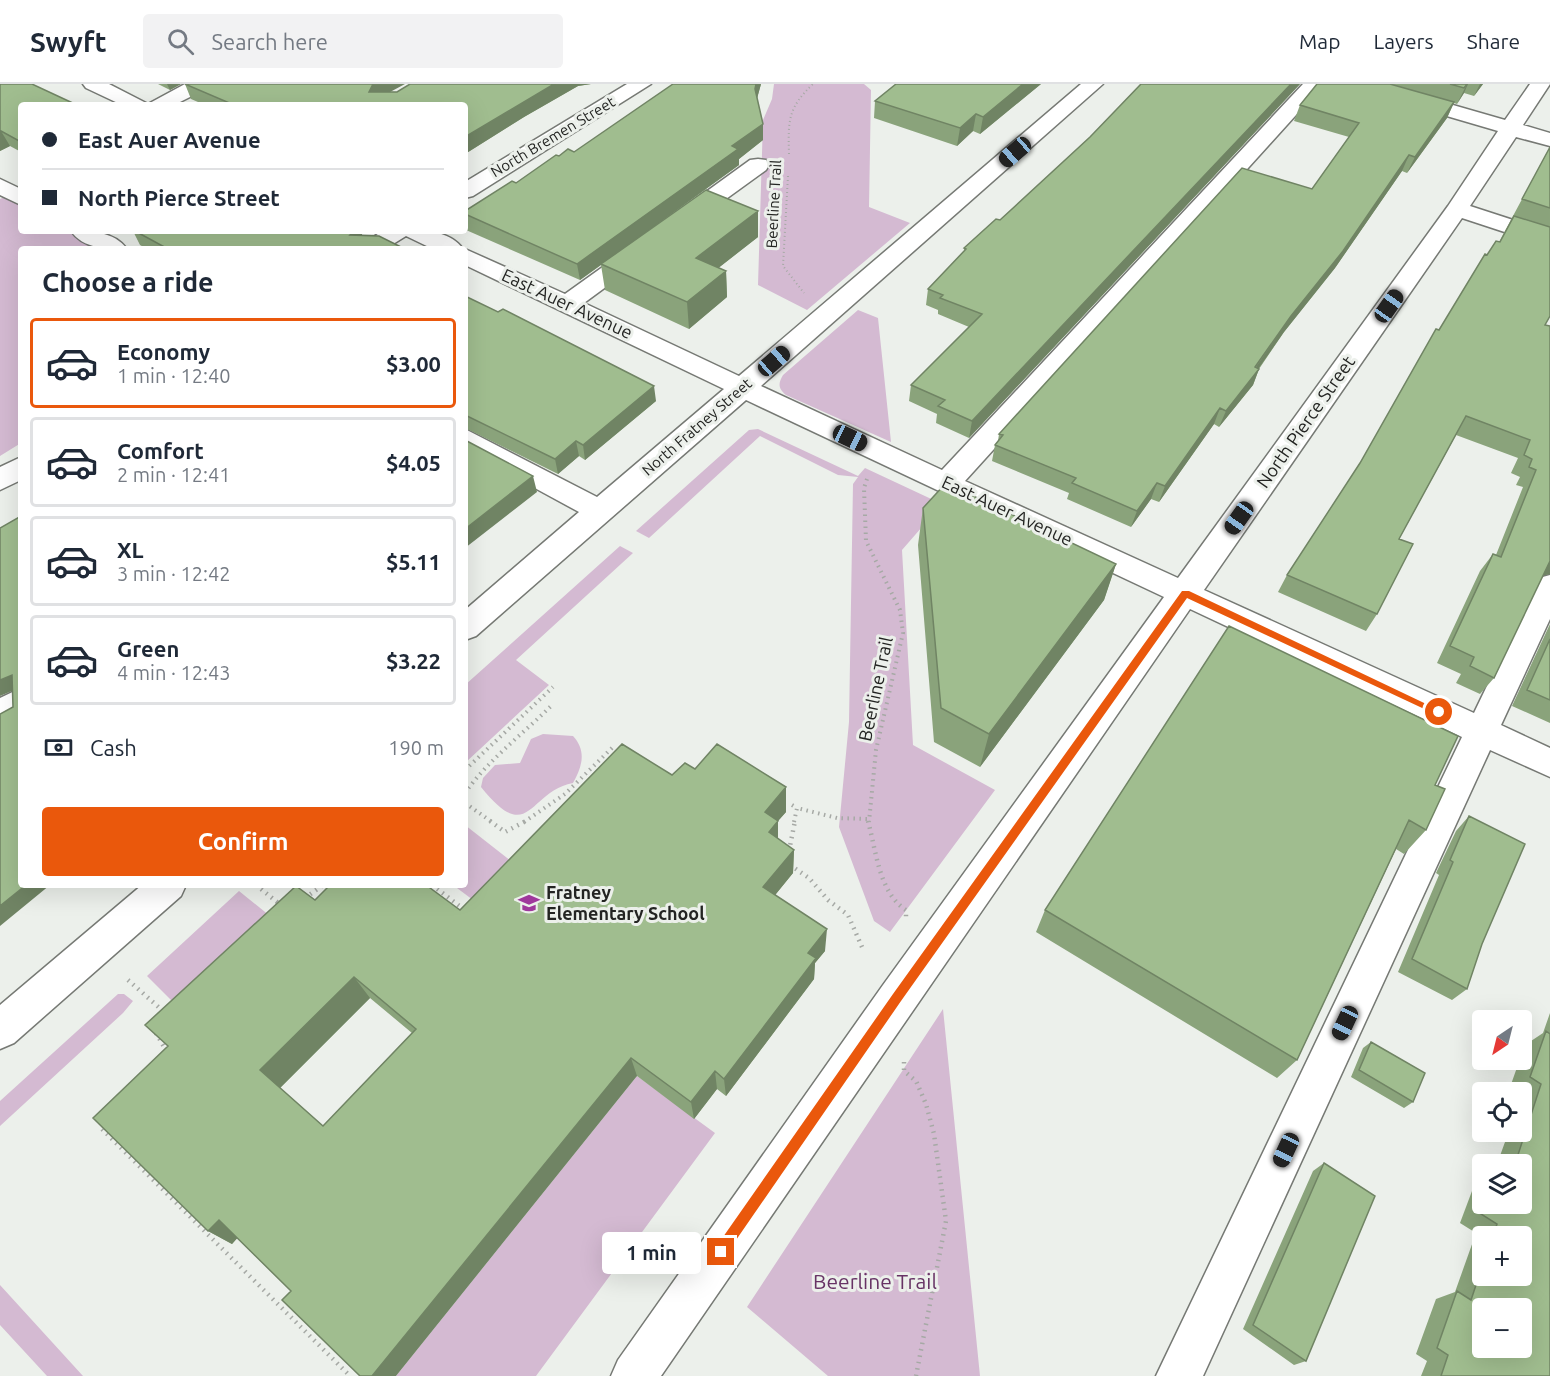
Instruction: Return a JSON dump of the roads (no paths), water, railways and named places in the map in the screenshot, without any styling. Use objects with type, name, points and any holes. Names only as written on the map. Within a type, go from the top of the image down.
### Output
[{"type":"street","points":[[93,84],[133,102]]},
{"type":"street","points":[[164,102],[201,84]]},
{"type":"street","name":"North Bremen Street","points":[[468,188],[641,84]]},
{"type":"street","name":"North Fratney Street","points":[[468,625],[1093,84]]},
{"type":"street","points":[[947,483],[1314,84]]},
{"type":"street","points":[[1358,84],[1550,140]]},
{"type":"street","name":"North Pierce Street","points":[[634,1376],[897,998],[1457,209],[1540,84]]},
{"type":"street","points":[[567,304],[758,165]]},
{"type":"street","points":[[18,174],[0,184],[18,196]]},
{"type":"street","points":[[1457,209],[1550,240]]},
{"type":"street","points":[[88,234],[110,246]]},
{"type":"street","points":[[374,246],[393,234]]},
{"type":"street","points":[[420,234],[445,246]]},
{"type":"street","name":"East Auer Avenue","points":[[468,256],[889,457],[1550,763]]},
{"type":"street","points":[[468,440],[600,511]]},
{"type":"street","points":[[0,480],[18,469]]},
{"type":"street","points":[[1179,1376],[1550,586]]},
{"type":"street","points":[[0,716],[18,703]]},
{"type":"street","points":[[0,1030],[165,888]]},
{"type":"place","name":"Fratney Elementary School","points":[[529,903]]},
{"type":"park label","name":"Beerline Trail","points":[[875,1282]]}]
